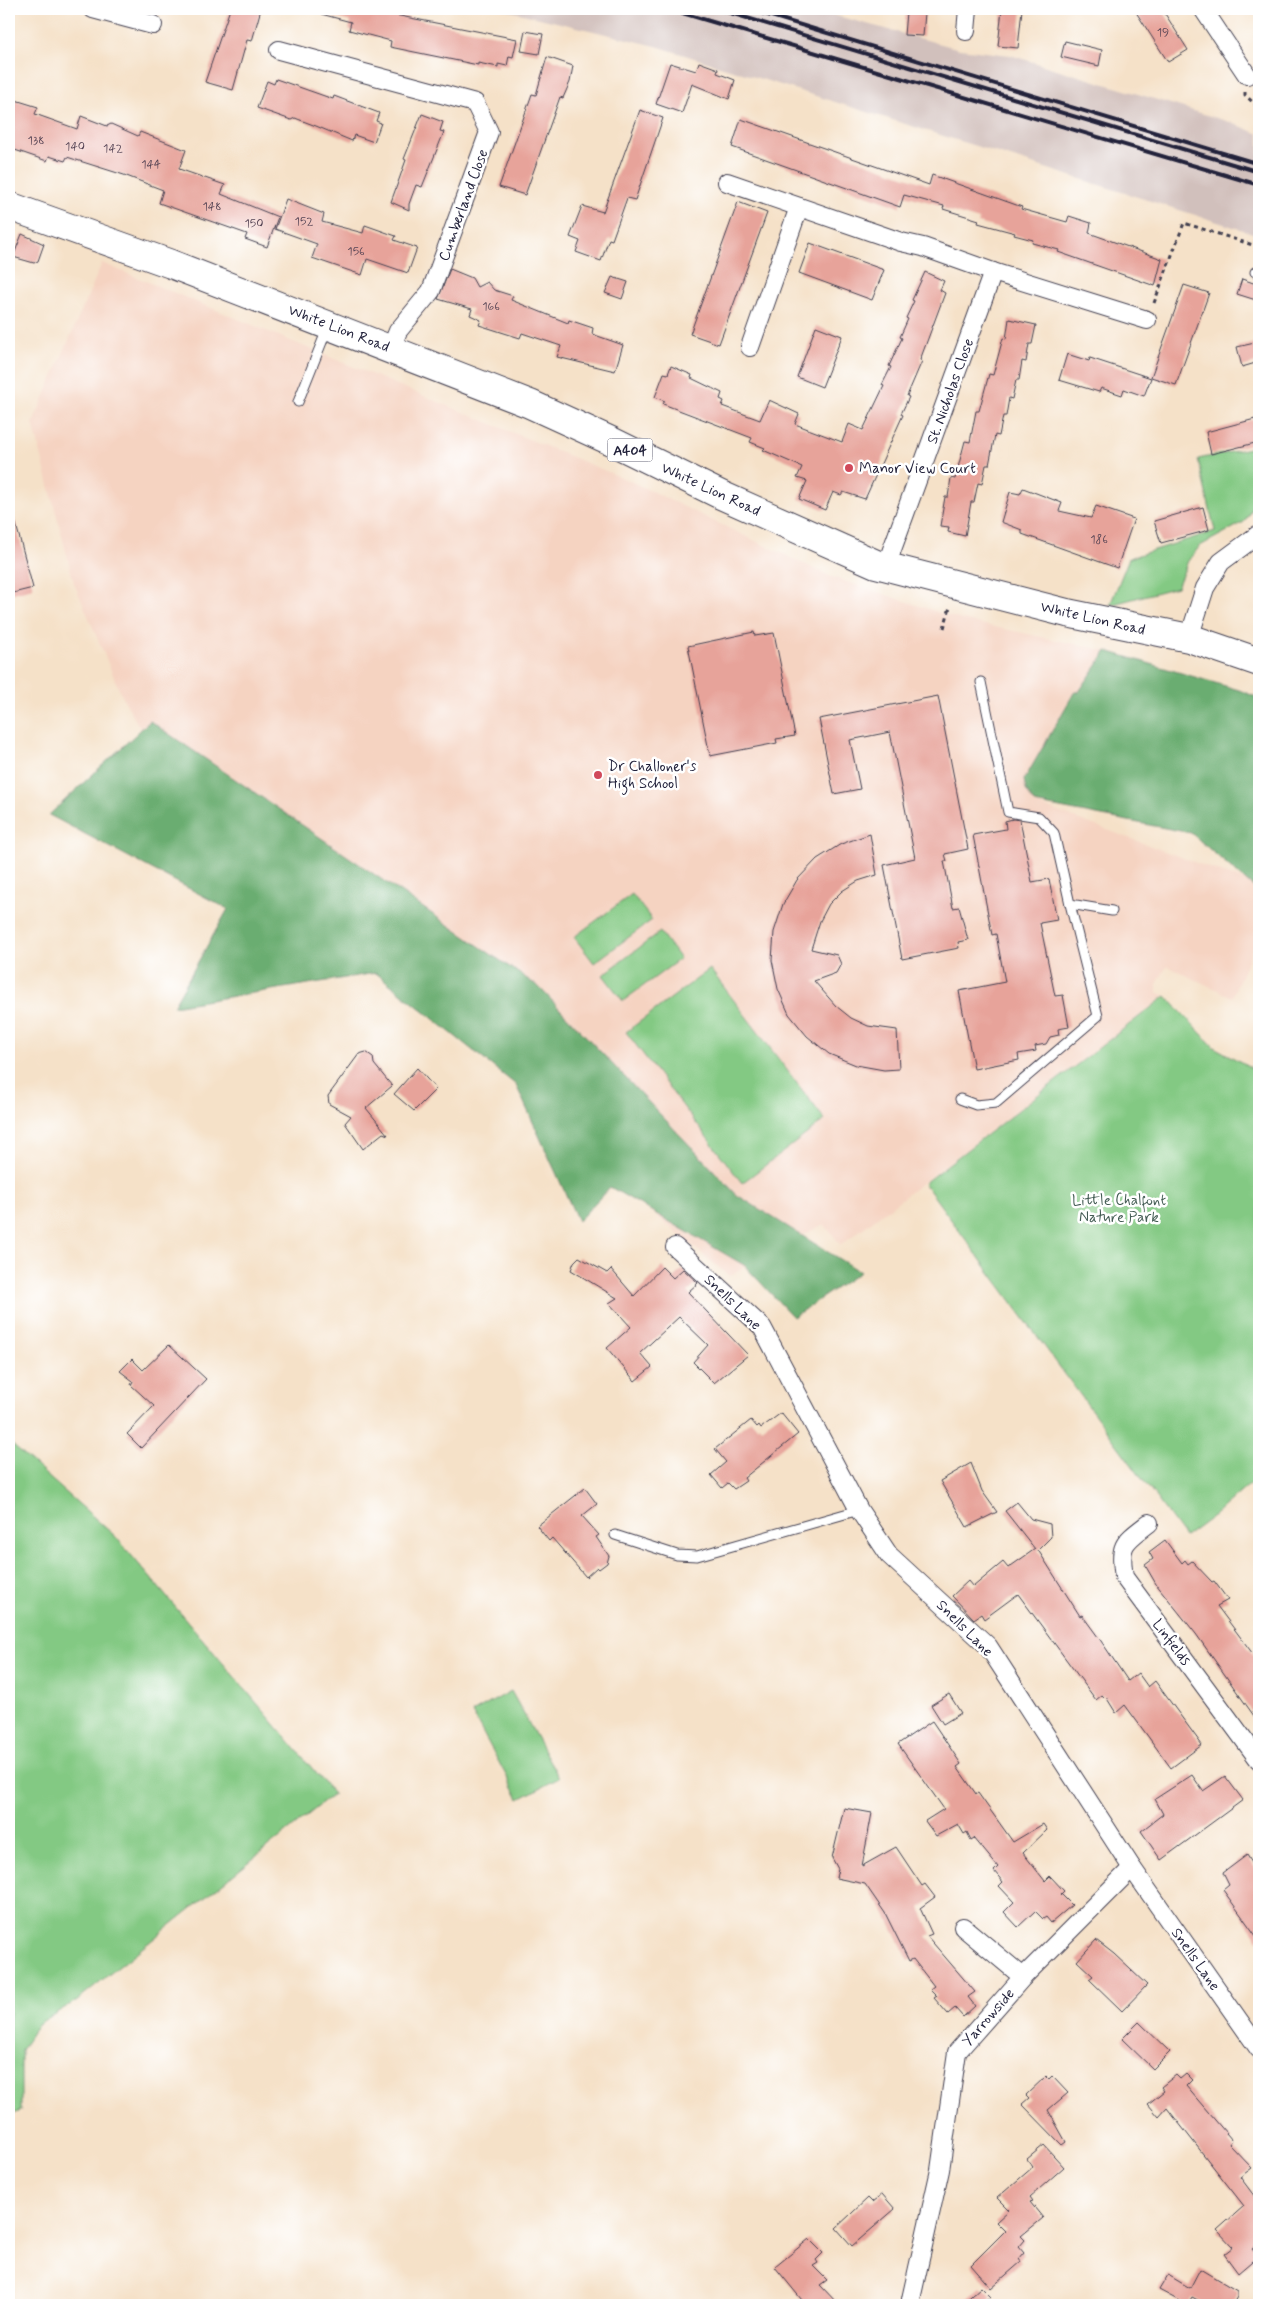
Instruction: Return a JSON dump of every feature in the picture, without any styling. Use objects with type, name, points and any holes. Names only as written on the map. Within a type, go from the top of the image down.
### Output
[{"type":"main road","name":"White Lion Road","points":[[9,206],[163,261],[391,348],[530,404],[721,495],[886,566],[1067,613],[1189,638],[1259,662]]},
{"type":"street","points":[[93,9],[153,25]]},
{"type":"street","points":[[966,31],[968,9]]},
{"type":"street","points":[[1203,9],[1246,75]]},
{"type":"street","name":"Cumberland Close","points":[[279,50],[474,103],[489,132],[431,291],[398,331],[391,348]]},
{"type":"street","points":[[727,182],[993,272],[1147,320]]},
{"type":"street","points":[[750,347],[799,207]]},
{"type":"street","name":"St. Nicholas Close","points":[[886,566],[993,272]]},
{"type":"street","points":[[1189,638],[1205,588],[1221,562],[1259,534]]},
{"type":"street","name":"Snells Lane","points":[[676,1247],[762,1327],[859,1510],[890,1555],[988,1646],[1132,1868],[1259,2049]]},
{"type":"street","name":"Linfields","points":[[1149,1523],[1126,1540],[1121,1556],[1124,1578],[1259,1760]]},
{"type":"street","name":"Yarrowside","points":[[911,2299],[940,2170],[957,2052],[1023,1977],[1132,1868]]},
{"type":"street","points":[[963,1927],[1023,1977]]},
{"type":"lane","points":[[298,402],[329,325]]},
{"type":"lane","points":[[960,1099],[976,1105],[996,1103],[1098,1016],[1054,833],[1039,817],[1008,812],[981,682]]},
{"type":"lane","points":[[1070,904],[1112,911]]},
{"type":"lane","points":[[616,1535],[677,1555],[697,1556],[859,1510]]},
{"type":"path","points":[[1147,320],[1184,223],[1259,247]]},
{"type":"shaded area","points":[[502,9],[811,9],[960,49],[1010,55],[1233,123],[1259,134],[1259,235],[656,46]]},
{"type":"shaded area","name":"Dr Challoner's High School","points":[[102,263],[630,481],[829,576],[962,620],[1107,651],[1078,693],[1075,692],[1026,790],[1034,803],[1259,886],[1259,934],[1232,997],[1167,966],[1157,984],[1157,992],[1166,996],[841,1245],[824,1224],[729,1276],[615,1182],[542,1106],[163,770],[121,694],[74,583],[33,423]]},
{"type":"green space","points":[[1259,446],[1259,488],[1244,522],[1200,546],[1188,561],[1177,587],[1110,605],[1129,558],[1215,531],[1198,459]]},
{"type":"green space","points":[[1107,651],[1239,690],[1259,698],[1259,892],[1191,833],[1034,803],[1026,790],[1024,780],[1075,691],[1078,693]]},
{"type":"green space","points":[[150,721],[539,987],[737,1195],[860,1272],[793,1317],[744,1265],[610,1187],[578,1221],[516,1085],[376,973],[173,1006],[228,909],[49,815]]},
{"type":"green space","points":[[632,894],[652,920],[594,963],[574,937]]},
{"type":"green space","points":[[660,932],[680,959],[623,1001],[603,975]]},
{"type":"green space","points":[[710,969],[825,1120],[742,1183],[626,1032]]},
{"type":"green space","name":"Little Chalfont Nature Park","points":[[1166,996],[1214,1047],[1259,1072],[1259,1476],[1216,1514],[1185,1537],[924,1183]]},
{"type":"green space","points":[[9,1442],[115,1536],[334,1794],[76,2001],[38,2024],[21,2050],[21,2111],[9,2116]]},
{"type":"green space","points":[[511,1691],[559,1778],[519,1799],[472,1713]]},
{"type":"building","points":[[230,9],[261,9],[252,41],[247,40],[233,90],[205,82]]},
{"type":"building","points":[[322,9],[397,9],[395,15],[517,39],[513,57],[509,56],[507,66],[498,64],[498,67],[478,63],[478,65],[390,47],[391,41],[349,30],[351,22],[321,14]]},
{"type":"building","points":[[1002,9],[1022,9],[1018,48],[998,46]]},
{"type":"building","points":[[1134,9],[1162,9],[1188,50],[1168,62]]},
{"type":"building","points":[[906,12],[925,13],[923,36],[904,35]]},
{"type":"building","points":[[525,31],[543,34],[539,54],[521,51]]},
{"type":"building","points":[[1065,41],[1102,50],[1099,66],[1061,57]]},
{"type":"building","points":[[547,57],[573,66],[570,82],[563,98],[560,97],[525,195],[499,187],[532,94],[536,95]]},
{"type":"building","points":[[699,62],[718,69],[717,73],[735,80],[729,99],[692,84],[682,113],[656,104],[670,63],[696,71]]},
{"type":"building","points":[[276,79],[333,99],[334,96],[379,113],[376,121],[381,123],[374,142],[354,135],[352,141],[295,118],[291,120],[257,108],[267,81],[274,84]]},
{"type":"building","points":[[9,98],[38,107],[35,114],[77,129],[81,116],[107,126],[111,124],[138,136],[140,132],[186,150],[179,169],[225,185],[221,194],[278,217],[267,247],[245,239],[247,234],[159,203],[163,190],[124,175],[67,157],[65,161],[49,156],[47,161],[9,148]]},
{"type":"building","points":[[640,110],[663,118],[635,200],[627,198],[612,240],[609,239],[601,261],[576,252],[580,241],[570,237],[582,206],[603,212]]},
{"type":"building","points":[[422,114],[443,122],[440,131],[444,132],[422,187],[416,185],[409,204],[409,210],[391,202],[406,160],[404,159]]},
{"type":"building","points":[[741,119],[929,185],[932,175],[1022,207],[1021,209],[1067,222],[1069,216],[1091,223],[1089,233],[1162,259],[1155,286],[1058,252],[1059,250],[1032,243],[1033,240],[1014,235],[1015,233],[978,223],[979,220],[943,209],[944,206],[904,195],[900,207],[732,147]]},
{"type":"building","points":[[286,199],[324,214],[322,222],[363,233],[365,225],[396,236],[394,240],[417,248],[408,273],[367,259],[362,275],[312,258],[317,244],[275,229]]},
{"type":"building","points":[[738,202],[767,213],[719,344],[690,334]]},
{"type":"building","points":[[22,234],[44,244],[38,261],[34,263],[13,257]]},
{"type":"building","points":[[810,243],[884,270],[872,300],[799,273]]},
{"type":"building","points":[[450,269],[472,278],[477,287],[487,282],[494,290],[513,296],[511,300],[568,323],[569,320],[593,328],[592,334],[623,345],[615,371],[557,357],[561,346],[522,333],[520,338],[479,325],[481,320],[470,315],[472,309],[438,299]]},
{"type":"building","points":[[925,272],[944,281],[940,290],[945,293],[920,360],[922,361],[907,396],[909,397],[901,414],[903,415],[865,499],[843,492],[841,495],[833,492],[825,510],[799,499],[807,481],[797,478],[802,467],[763,450],[765,448],[750,442],[752,438],[663,404],[665,401],[655,397],[664,373],[668,374],[671,366],[692,375],[691,378],[722,393],[720,399],[724,401],[722,406],[760,420],[769,400],[799,414],[795,424],[842,442],[849,424],[863,430],[884,386],[882,385],[891,367],[889,366],[902,338],[900,337],[908,319],[906,318],[914,301],[912,300]]},
{"type":"building","points":[[612,277],[628,282],[622,299],[605,293]]},
{"type":"building","points":[[1242,279],[1259,285],[1259,301],[1237,294]]},
{"type":"building","points":[[1184,285],[1209,293],[1176,385],[1151,377]]},
{"type":"building","points":[[1009,319],[1036,325],[1032,344],[1029,344],[1026,362],[1022,361],[1019,380],[1016,380],[1012,399],[1009,398],[1006,416],[1003,416],[999,436],[995,435],[989,465],[986,465],[982,484],[978,483],[974,502],[971,502],[965,536],[948,532],[949,527],[940,526],[945,497],[948,497],[951,478],[955,479],[965,441],[970,442],[976,411],[979,411],[989,374],[993,375],[1003,338],[1006,339]]},
{"type":"building","points":[[816,326],[842,336],[822,387],[797,377]]},
{"type":"building","points":[[1259,342],[1259,362],[1242,367],[1237,347]]},
{"type":"building","points":[[1067,354],[1089,361],[1090,358],[1151,378],[1144,396],[1124,389],[1122,395],[1101,388],[1099,392],[1059,380]]},
{"type":"building","points":[[1255,419],[1259,442],[1211,454],[1206,432]]},
{"type":"building","points":[[1023,488],[1062,503],[1059,511],[1091,518],[1096,506],[1134,519],[1117,568],[1022,534],[1022,530],[1001,522],[1010,492],[1020,494]]},
{"type":"building","points":[[1203,507],[1209,530],[1161,543],[1154,521]]},
{"type":"building","points":[[14,517],[33,588],[9,594],[9,518]]},
{"type":"building","points":[[754,632],[755,636],[774,633],[795,736],[776,739],[777,743],[710,756],[688,646]]},
{"type":"building","points":[[938,696],[968,849],[945,854],[947,861],[944,861],[953,908],[959,907],[968,940],[958,942],[959,948],[902,959],[884,865],[915,858],[890,732],[850,740],[860,789],[834,794],[819,719]]},
{"type":"building","points":[[1020,820],[1032,882],[1049,879],[1057,920],[1040,923],[1055,996],[1063,995],[1069,1027],[1058,1029],[1059,1035],[1050,1037],[1046,1044],[1035,1046],[1036,1051],[1018,1054],[1019,1060],[974,1069],[959,991],[1005,982],[996,934],[992,935],[973,835],[1006,829],[1005,821]]},
{"type":"building","points":[[870,834],[877,875],[858,881],[842,891],[829,904],[820,921],[811,949],[837,955],[841,964],[836,973],[814,981],[836,1006],[851,1018],[868,1026],[897,1030],[899,1069],[884,1070],[856,1065],[829,1054],[807,1036],[789,1014],[778,989],[772,960],[774,932],[783,904],[797,880],[817,859],[841,844]]},
{"type":"building","points":[[366,1052],[373,1057],[374,1064],[392,1086],[366,1108],[388,1135],[383,1133],[363,1149],[345,1123],[351,1116],[329,1104],[328,1096],[359,1054]]},
{"type":"building","points":[[417,1068],[436,1089],[414,1111],[394,1094]]},
{"type":"building","points":[[579,1257],[607,1273],[611,1269],[634,1296],[662,1267],[673,1278],[683,1269],[698,1283],[688,1292],[748,1355],[714,1383],[693,1362],[708,1345],[679,1317],[640,1353],[652,1367],[635,1381],[607,1348],[631,1327],[609,1303],[617,1298],[571,1270],[574,1262]]},
{"type":"building","points":[[169,1345],[206,1379],[141,1448],[127,1434],[154,1406],[131,1385],[133,1381],[120,1371],[132,1359],[143,1370]]},
{"type":"building","points":[[781,1413],[798,1434],[744,1478],[746,1481],[734,1489],[728,1483],[722,1488],[711,1475],[726,1462],[715,1449],[751,1420],[757,1427],[759,1425],[761,1428]]},
{"type":"building","points":[[971,1463],[982,1491],[997,1512],[967,1527],[940,1481]]},
{"type":"building","points":[[585,1488],[597,1504],[582,1516],[599,1535],[596,1537],[609,1556],[607,1563],[599,1569],[597,1567],[586,1577],[552,1538],[549,1541],[537,1526]]},
{"type":"building","points":[[1017,1502],[1031,1519],[1050,1524],[1051,1537],[1038,1550],[1080,1616],[1082,1615],[1128,1681],[1138,1673],[1148,1687],[1155,1681],[1202,1745],[1171,1768],[1125,1705],[1116,1713],[1106,1697],[1102,1695],[1096,1700],[1018,1594],[984,1619],[981,1614],[974,1619],[952,1596],[968,1581],[973,1587],[1003,1562],[1008,1568],[1035,1549],[1005,1511]]},
{"type":"building","points":[[1165,1540],[1182,1563],[1185,1560],[1188,1564],[1192,1561],[1212,1582],[1214,1581],[1228,1600],[1217,1606],[1259,1662],[1259,1723],[1196,1634],[1156,1584],[1145,1565],[1153,1559],[1149,1552]]},
{"type":"building","points":[[949,1694],[961,1713],[943,1724],[931,1705]]},
{"type":"building","points":[[932,1721],[961,1764],[957,1767],[1013,1842],[1043,1824],[1047,1830],[1023,1853],[1045,1881],[1050,1876],[1064,1891],[1061,1894],[1072,1905],[1051,1923],[1046,1917],[1043,1919],[1035,1911],[1018,1927],[1004,1912],[1014,1902],[999,1886],[1003,1882],[994,1871],[998,1867],[974,1838],[971,1840],[967,1832],[964,1834],[958,1824],[936,1836],[925,1821],[944,1809],[898,1744]]},
{"type":"building","points":[[1192,1775],[1203,1791],[1225,1776],[1243,1800],[1161,1860],[1141,1831],[1163,1814],[1155,1799]]},
{"type":"building","points":[[844,1808],[872,1813],[862,1866],[896,1847],[922,1886],[925,1884],[935,1897],[920,1908],[932,1934],[927,1936],[975,1992],[968,1997],[975,2006],[963,2017],[955,2008],[948,2014],[934,1998],[937,1996],[930,1989],[934,1986],[913,1959],[909,1961],[885,1913],[865,1884],[836,1878],[838,1869],[832,1858]]},
{"type":"building","points":[[1247,1855],[1259,1874],[1259,1940],[1223,1890],[1229,1885],[1223,1873]]},
{"type":"building","points":[[1096,1940],[1147,1985],[1122,2011],[1089,1979],[1093,1976],[1077,1961]]},
{"type":"building","points":[[1139,2022],[1170,2052],[1153,2069],[1122,2039]]},
{"type":"building","points":[[1186,2074],[1192,2080],[1186,2086],[1232,2140],[1229,2144],[1252,2168],[1240,2177],[1255,2197],[1259,2193],[1259,2244],[1252,2249],[1258,2256],[1238,2273],[1224,2254],[1233,2247],[1217,2230],[1244,2206],[1167,2108],[1159,2117],[1148,2104],[1164,2091],[1161,2087],[1176,2075],[1180,2079]]},
{"type":"building","points":[[1046,2076],[1049,2079],[1052,2076],[1068,2093],[1048,2110],[1066,2142],[1062,2145],[1022,2104],[1029,2098],[1026,2095]]},
{"type":"building","points":[[1044,2145],[1064,2167],[1030,2197],[1033,2201],[1030,2202],[1043,2218],[1021,2236],[1025,2240],[1019,2247],[1024,2253],[1019,2259],[1021,2262],[991,2288],[971,2265],[1005,2231],[996,2222],[1009,2210],[997,2198],[1033,2167],[1027,2159]]},
{"type":"building","points":[[882,2194],[895,2209],[852,2246],[836,2228],[868,2198],[872,2202]]},
{"type":"building","points":[[809,2239],[823,2253],[816,2260],[818,2263],[813,2266],[827,2280],[820,2285],[839,2305],[806,2305],[775,2267]]},
{"type":"building","points":[[1200,2269],[1237,2291],[1237,2297],[1232,2305],[1207,2305],[1192,2297],[1187,2305],[1159,2290],[1168,2275],[1190,2288]]},
{"type":"building","points":[[981,2287],[991,2297],[984,2305],[961,2305]]},
{"type":"railway","points":[[669,9],[1259,185]]},
{"type":"railway","points":[[717,9],[1259,172]]},
{"type":"railway","points":[[748,9],[1259,164]]},
{"type":"place","name":"Manor View Court","points":[[849,468]]},
{"type":"place","name":"Dr Challoner's High School","points":[[598,775]]}]
